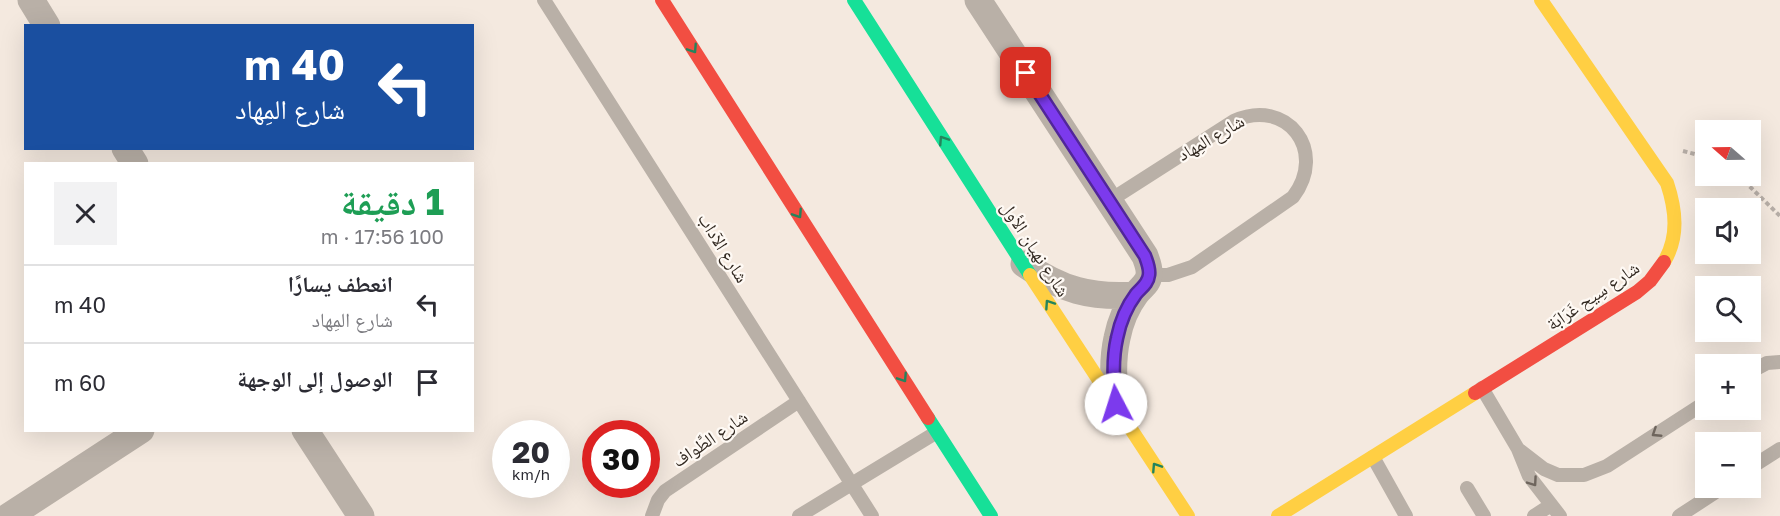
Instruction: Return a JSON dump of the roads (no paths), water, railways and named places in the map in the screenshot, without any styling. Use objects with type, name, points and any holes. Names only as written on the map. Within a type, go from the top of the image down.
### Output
[{"type":"main road","points":[[662,0],[992,516]]},
{"type":"main road","name":"شارع نهيان الأول","points":[[854,0],[1021,262],[1188,516]]},
{"type":"main road","name":"شارع سِيح غَرَابَة","points":[[1278,516],[1637,292],[1662,268],[1670,253],[1675,237],[1676,218],[1667,183],[1541,0]]},
{"type":"street","points":[[31,0],[46,24]]},
{"type":"street","points":[[978,0],[1145,256],[1142,285],[1125,315],[1117,336],[1113,381],[1116,404]]},
{"type":"street","name":"شارع المِهاد","points":[[1021,262],[1041,276],[1087,294],[1111,297],[1142,285]]},
{"type":"street","points":[[9,516],[138,432]]},
{"type":"street","points":[[306,432],[361,516]]},
{"type":"lane","name":"شارع الآداب","points":[[544,0],[872,516]]},
{"type":"lane","name":"شارع المِهاد","points":[[1109,201],[1245,116],[1269,115],[1290,125],[1299,134],[1304,145],[1307,167],[1305,178],[1293,197],[1192,267],[1142,285]]},
{"type":"lane","points":[[1761,366],[1767,363],[1780,362]]},
{"type":"lane","points":[[1482,388],[1518,449],[1529,476],[1556,511],[1534,516]]},
{"type":"lane","name":"شارع الطَّواف","points":[[652,516],[657,500],[665,491],[799,401]]},
{"type":"lane","points":[[1518,449],[1544,469],[1558,475],[1584,476],[1607,466],[1695,409]]},
{"type":"lane","points":[[799,516],[938,432]]},
{"type":"lane","points":[[1761,461],[1780,449]]},
{"type":"lane","points":[[1373,457],[1402,512]]},
{"type":"lane","points":[[1467,488],[1484,516]]},
{"type":"lane","points":[[1679,516],[1707,498]]}]
